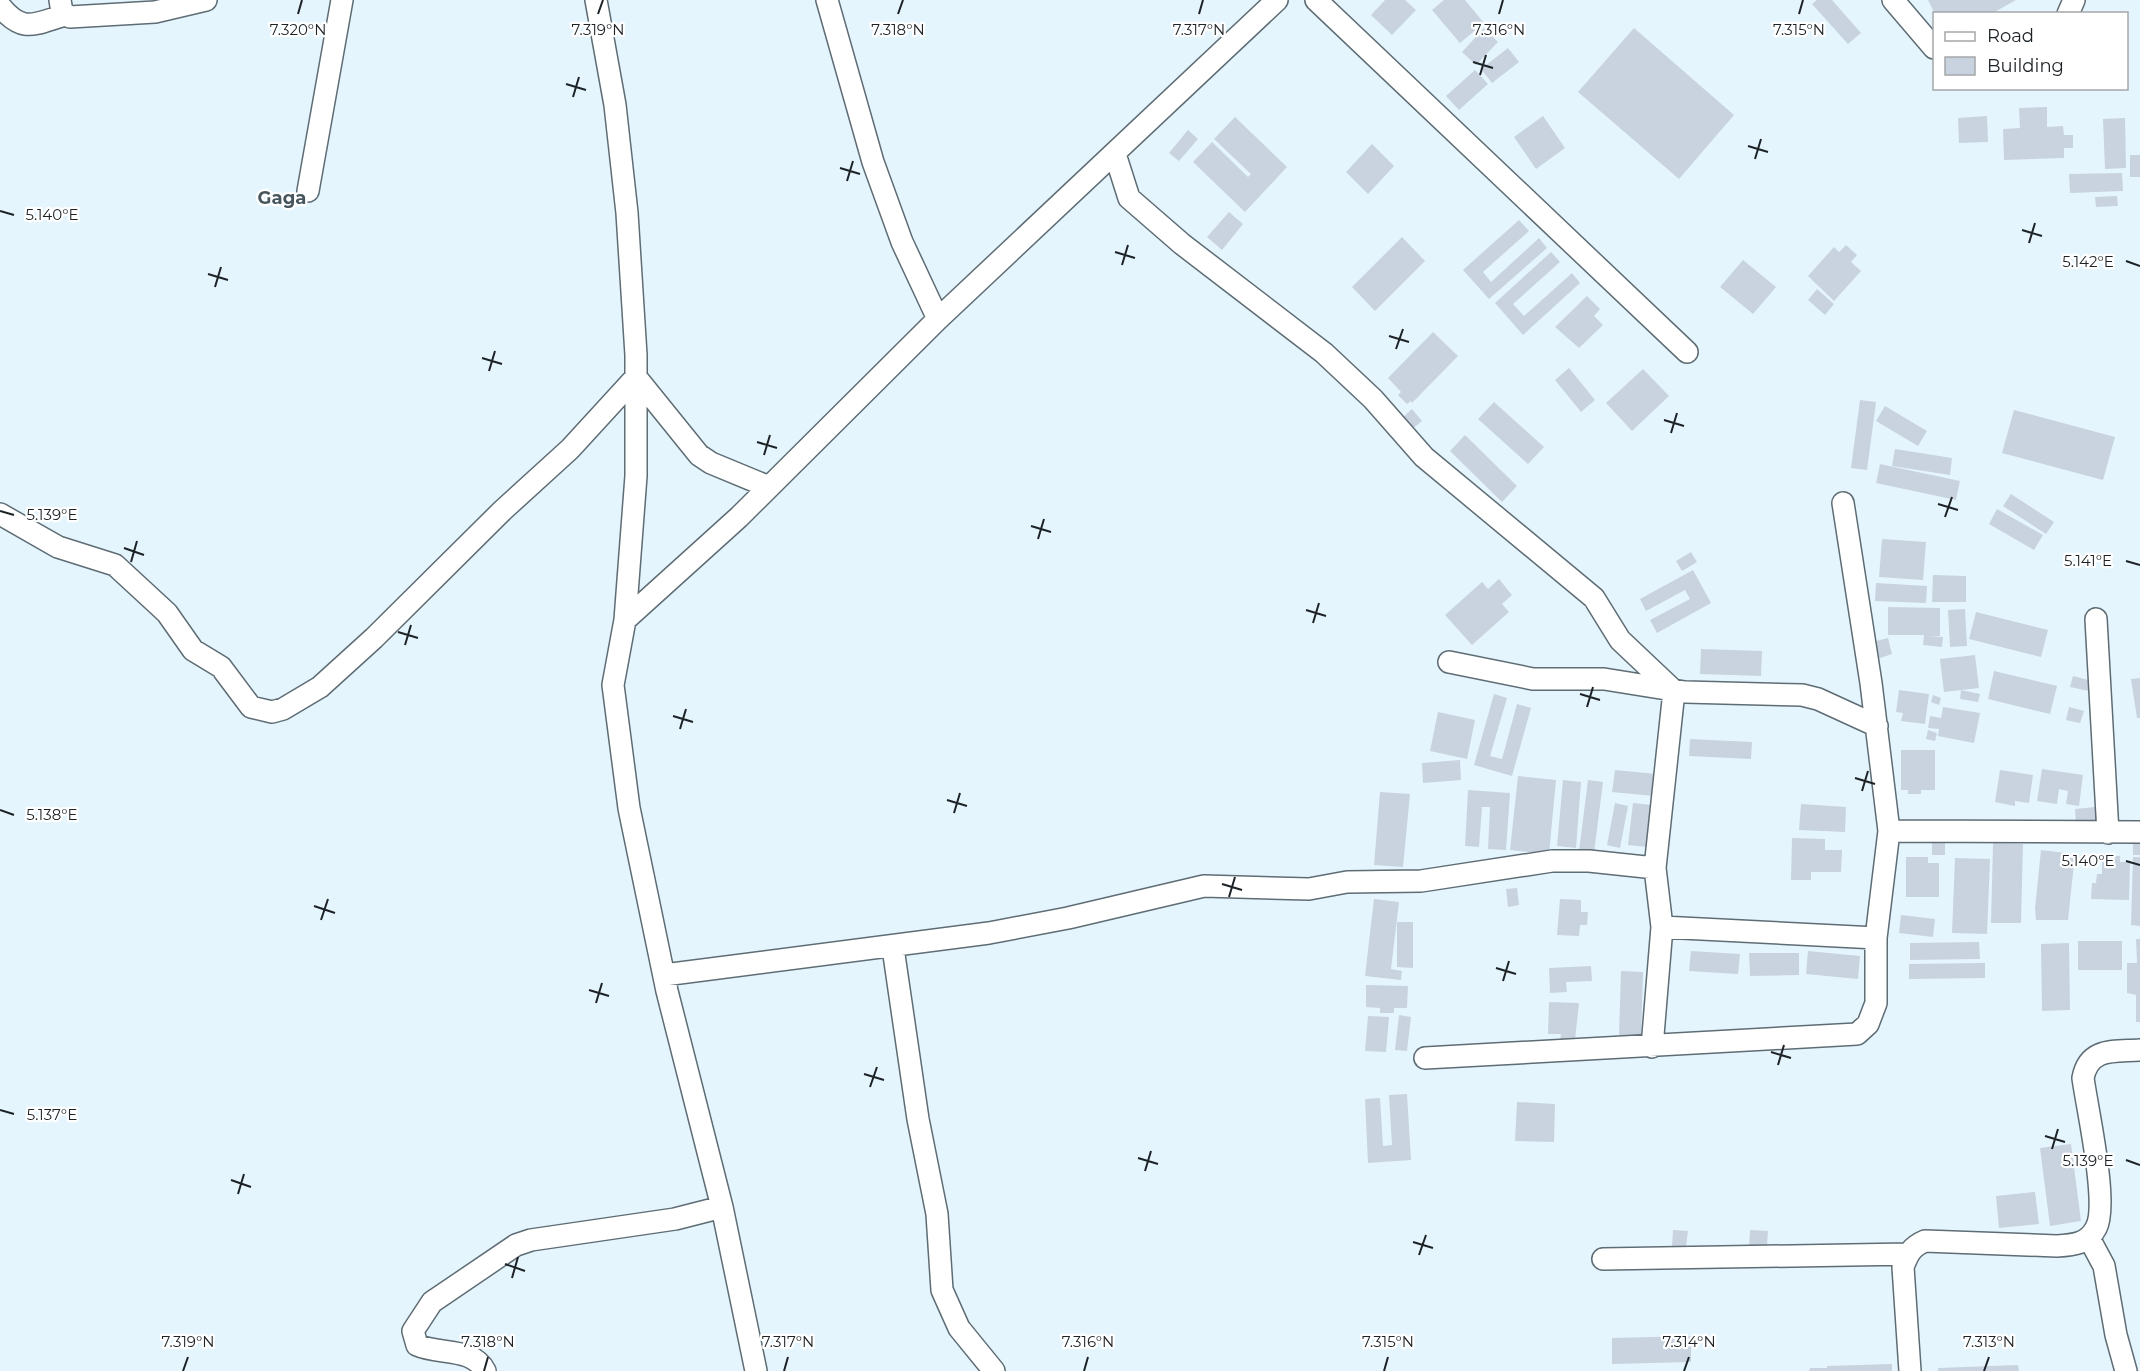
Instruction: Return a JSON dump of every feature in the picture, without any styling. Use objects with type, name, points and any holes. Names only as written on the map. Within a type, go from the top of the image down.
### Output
[{"type":"street","points":[[0,6],[11,20],[27,26],[62,8],[155,12],[206,0]]},
{"type":"street","points":[[308,191],[342,0]]},
{"type":"street","points":[[596,0],[615,105],[627,213],[636,377],[636,476],[625,620],[613,685],[629,808],[664,975],[722,1207],[756,1371]]},
{"type":"street","points":[[827,0],[873,162],[902,242],[938,319]]},
{"type":"street","points":[[625,620],[769,487],[938,319],[1277,0]]},
{"type":"street","points":[[1316,0],[1688,352]]},
{"type":"street","points":[[1893,0],[1933,46]]},
{"type":"street","points":[[1115,154],[1129,198],[1182,244],[1324,353],[1373,399],[1424,457],[1594,598],[1620,640],[1674,691]]},
{"type":"street","points":[[636,377],[699,454],[711,463],[769,487]]},
{"type":"street","points":[[0,514],[58,547],[115,565],[166,613],[192,650],[221,667],[251,707],[272,712],[284,709],[320,687],[374,638],[503,510],[570,449],[636,377]]},
{"type":"street","points":[[1425,1058],[1857,1034],[1868,1024],[1876,1003],[1876,938],[1888,831],[1876,726],[1843,502]]},
{"type":"street","points":[[2096,620],[2108,833]]},
{"type":"street","points":[[1449,662],[1533,679],[1604,679],[1674,691],[1802,695],[1818,699],[1876,726]]},
{"type":"street","points":[[1652,1047],[1662,927],[1655,868],[1674,691]]},
{"type":"street","points":[[1888,831],[2140,832]]},
{"type":"street","points":[[664,975],[738,964],[893,948],[1068,918],[1204,886],[1309,889],[1347,882],[1421,881],[1562,861],[1655,868]]},
{"type":"street","points":[[1662,927],[1876,938]]},
{"type":"street","points":[[893,948],[918,1119],[937,1214],[942,1290],[959,1328],[994,1371]]},
{"type":"street","points":[[1910,1371],[1903,1267],[1908,1254],[1914,1246],[1924,1241],[2057,1246],[2077,1245],[2089,1238],[2096,1229],[2102,1206],[2082,1078],[2085,1066],[2091,1058],[2103,1053],[2140,1050]]},
{"type":"street","points":[[485,1371],[480,1362],[471,1357],[429,1350],[417,1345],[413,1331],[432,1302],[516,1245],[531,1240],[675,1219],[722,1207]]},
{"type":"street","points":[[2089,1238],[2104,1266],[2116,1335],[2126,1371]]},
{"type":"street","points":[[1602,1259],[1908,1254]]},
{"type":"building","points":[[1385,0],[1405,0],[1416,10],[1392,35],[1371,15]]},
{"type":"building","points":[[1444,0],[1465,0],[1484,23],[1460,43],[1432,10]]},
{"type":"building","points":[[1817,0],[1832,0],[1861,33],[1848,44],[1812,4]]},
{"type":"building","points":[[1928,0],[2016,0],[1995,12],[1934,12]]},
{"type":"building","points":[[1484,28],[1498,42],[1476,65],[1462,52]]},
{"type":"building","points":[[1634,28],[1734,115],[1679,179],[1578,92]]},
{"type":"building","points":[[1508,48],[1519,62],[1492,83],[1481,69]]},
{"type":"building","points":[[1475,70],[1488,84],[1459,110],[1446,96]]},
{"type":"building","points":[[2047,107],[2047,127],[2063,126],[2064,135],[2073,135],[2073,148],[2064,148],[2064,158],[2004,160],[2003,129],[2020,128],[2019,108]]},
{"type":"building","points":[[1543,116],[1565,148],[1536,169],[1514,137]]},
{"type":"building","points":[[1987,116],[1988,142],[1959,143],[1958,118]]},
{"type":"building","points":[[1235,117],[1287,167],[1245,212],[1193,162],[1212,142],[1248,177],[1251,174],[1214,139]]},
{"type":"building","points":[[2125,118],[2126,168],[2105,169],[2103,119]]},
{"type":"building","points":[[1188,130],[1198,139],[1179,161],[1169,153]]},
{"type":"building","points":[[1372,144],[1394,166],[1368,194],[1346,172]]},
{"type":"building","points":[[2130,155],[2140,155],[2140,177],[2130,177]]},
{"type":"building","points":[[2122,173],[2123,191],[2070,193],[2069,174]]},
{"type":"building","points":[[2117,196],[2118,206],[2096,207],[2095,197]]},
{"type":"building","points":[[1229,212],[1243,224],[1222,250],[1207,237]]},
{"type":"building","points":[[1519,220],[1529,231],[1483,272],[1491,282],[1539,238],[1547,248],[1489,299],[1463,270]]},
{"type":"building","points":[[1402,237],[1425,261],[1375,311],[1352,287]]},
{"type":"building","points":[[1846,245],[1857,255],[1851,262],[1861,271],[1834,301],[1808,276],[1834,247],[1839,252]]},
{"type":"building","points":[[1551,252],[1560,262],[1513,304],[1524,316],[1572,273],[1580,283],[1523,335],[1495,303]]},
{"type":"building","points":[[1743,260],[1776,287],[1753,314],[1720,287]]},
{"type":"building","points":[[1817,289],[1834,304],[1825,315],[1808,300]]},
{"type":"building","points":[[1587,296],[1600,309],[1594,316],[1603,325],[1579,348],[1555,327]]},
{"type":"building","points":[[1433,332],[1458,356],[1412,403],[1411,401],[1407,404],[1398,395],[1401,392],[1388,378]]},
{"type":"building","points":[[1569,368],[1595,400],[1581,412],[1555,380]]},
{"type":"building","points":[[1643,369],[1669,396],[1632,431],[1606,403]]},
{"type":"building","points":[[1860,400],[1876,402],[1867,470],[1851,468]]},
{"type":"building","points":[[1494,402],[1544,447],[1528,464],[1478,419]]},
{"type":"building","points":[[1885,406],[1927,431],[1918,446],[1876,421]]},
{"type":"building","points":[[1412,409],[1422,421],[1411,430],[1401,419]]},
{"type":"building","points":[[2014,410],[2115,437],[2103,480],[2002,453]]},
{"type":"building","points":[[1465,435],[1517,486],[1502,502],[1450,451]]},
{"type":"building","points":[[1895,449],[1952,458],[1950,475],[1892,466]]},
{"type":"building","points":[[1880,464],[1960,481],[1956,500],[1876,483]]},
{"type":"building","points":[[2011,494],[2054,522],[2046,534],[2003,506]]},
{"type":"building","points":[[1997,509],[2043,535],[2034,550],[1989,524]]},
{"type":"building","points":[[1882,539],[1926,542],[1923,580],[1879,577]]},
{"type":"building","points":[[1691,552],[1697,562],[1682,571],[1676,561]]},
{"type":"building","points":[[1693,570],[1711,603],[1657,633],[1650,620],[1690,599],[1685,590],[1646,611],[1640,599]]},
{"type":"building","points":[[1933,575],[1966,576],[1966,602],[1932,602]]},
{"type":"building","points":[[1499,579],[1512,595],[1502,604],[1509,612],[1472,645],[1445,615],[1482,582],[1488,589]]},
{"type":"building","points":[[1876,583],[1927,586],[1926,603],[1875,601]]},
{"type":"building","points":[[1888,607],[1940,608],[1940,636],[1929,636],[1943,637],[1942,647],[1923,645],[1924,635],[1888,635]]},
{"type":"building","points":[[1965,609],[1967,646],[1950,647],[1948,610]]},
{"type":"building","points":[[1976,612],[2048,630],[2041,657],[1969,639]]},
{"type":"building","points":[[1888,638],[1892,654],[1877,659],[1872,642]]},
{"type":"building","points":[[1701,649],[1762,651],[1761,676],[1700,674]]},
{"type":"building","points":[[1975,655],[1979,688],[1944,692],[1940,659]]},
{"type":"building","points":[[1994,671],[2057,686],[2050,714],[1988,699]]},
{"type":"building","points":[[2073,676],[2092,681],[2089,691],[2070,687]]},
{"type":"building","points":[[2140,678],[2140,718],[2137,718],[2131,679]]},
{"type":"building","points":[[1899,690],[1929,694],[1925,724],[1901,721],[1903,713],[1896,712]]},
{"type":"building","points":[[1961,690],[1980,694],[1978,702],[1960,699]]},
{"type":"building","points":[[1494,694],[1507,698],[1490,756],[1502,759],[1517,704],[1531,708],[1512,776],[1474,765]]},
{"type":"building","points":[[1933,695],[1941,698],[1939,705],[1931,702]]},
{"type":"building","points":[[1943,707],[1980,713],[1974,743],[1938,736],[1939,729],[1928,728],[1930,716],[1941,718]]},
{"type":"building","points":[[2069,707],[2084,711],[2080,723],[2066,720]]},
{"type":"building","points":[[1438,712],[1475,720],[1467,759],[1430,751]]},
{"type":"building","points":[[1928,730],[1937,733],[1935,741],[1926,739]]},
{"type":"building","points":[[1690,739],[1752,742],[1751,759],[1689,756]]},
{"type":"building","points":[[1901,750],[1935,750],[1935,790],[1921,790],[1921,794],[1908,794],[1908,790],[1901,790]]},
{"type":"building","points":[[1460,760],[1461,780],[1423,783],[1422,763]]},
{"type":"building","points":[[2042,769],[2083,775],[2079,806],[2066,804],[2068,791],[2059,789],[2057,804],[2037,801]]},
{"type":"building","points":[[1615,770],[1656,774],[1654,796],[1612,792]]},
{"type":"building","points":[[2000,770],[2033,775],[2029,803],[2015,801],[2015,806],[1995,802]]},
{"type":"building","points":[[1518,776],[1556,780],[1549,854],[1510,850]]},
{"type":"building","points":[[1563,780],[1581,782],[1576,848],[1557,846]]},
{"type":"building","points":[[1588,780],[1603,782],[1594,853],[1579,851]]},
{"type":"building","points":[[1468,790],[1510,793],[1506,850],[1488,849],[1490,807],[1482,807],[1479,847],[1465,846]]},
{"type":"building","points":[[1380,792],[1410,794],[1403,867],[1374,865]]},
{"type":"building","points":[[1615,803],[1628,806],[1620,848],[1607,845]]},
{"type":"building","points":[[1633,803],[1652,805],[1647,847],[1628,845]]},
{"type":"building","points":[[1801,804],[1846,807],[1845,832],[1799,830]]},
{"type":"building","points":[[2095,807],[2097,822],[2076,824],[2075,809]]},
{"type":"building","points":[[1792,838],[1825,839],[1825,850],[1842,850],[1841,872],[1811,872],[1811,880],[1791,880]]},
{"type":"building","points":[[1945,839],[1945,855],[1932,855],[1932,840]]},
{"type":"building","points":[[1993,843],[2023,844],[2021,923],[1991,923]]},
{"type":"building","points":[[2133,843],[2140,843],[2140,855],[2133,855]]},
{"type":"building","points":[[2041,850],[2075,854],[2068,920],[2036,920],[2035,908]]},
{"type":"building","points":[[2110,856],[2120,856],[2120,862],[2130,862],[2129,900],[2091,899],[2092,883],[2096,883],[2097,874],[2102,874],[2102,861],[2109,861]]},
{"type":"building","points":[[1906,857],[1928,857],[1928,863],[1939,863],[1939,897],[1906,897]]},
{"type":"building","points":[[2133,857],[2140,857],[2140,926],[2131,925]]},
{"type":"building","points":[[1955,858],[1990,859],[1987,934],[1952,933]]},
{"type":"building","points":[[1517,888],[1519,905],[1508,907],[1506,889]]},
{"type":"building","points":[[1374,899],[1399,902],[1391,969],[1402,971],[1401,980],[1365,976]]},
{"type":"building","points":[[1560,899],[1581,900],[1581,912],[1588,912],[1587,925],[1580,925],[1579,936],[1557,935]]},
{"type":"building","points":[[1901,915],[1935,919],[1933,937],[1899,933]]},
{"type":"building","points":[[1397,922],[1413,922],[1413,968],[1397,967]]},
{"type":"building","points":[[2136,939],[2140,939],[2140,1022],[2136,1022],[2136,995],[2127,993],[2127,963],[2137,963]]},
{"type":"building","points":[[2078,941],[2122,941],[2122,970],[2078,970]]},
{"type":"building","points":[[1979,942],[1980,959],[1910,960],[1910,943]]},
{"type":"building","points":[[2069,943],[2070,1010],[2042,1011],[2041,944]]},
{"type":"building","points":[[1691,951],[1740,954],[1738,974],[1689,971]]},
{"type":"building","points":[[1808,951],[1860,956],[1858,979],[1806,974]]},
{"type":"building","points":[[1749,953],[1799,953],[1799,975],[1750,976]]},
{"type":"building","points":[[1985,963],[1985,978],[1909,979],[1909,964]]},
{"type":"building","points":[[1591,966],[1592,981],[1566,982],[1567,992],[1550,993],[1549,968]]},
{"type":"building","points":[[1621,971],[1643,972],[1641,1036],[1619,1035]]},
{"type":"building","points":[[1366,985],[1408,986],[1407,1008],[1394,1008],[1394,1013],[1380,1013],[1380,1008],[1366,1007]]},
{"type":"building","points":[[1549,1002],[1579,1003],[1575,1040],[1560,1040],[1561,1034],[1548,1034]]},
{"type":"building","points":[[1399,1015],[1411,1017],[1407,1051],[1395,1050]]},
{"type":"building","points":[[1368,1016],[1389,1017],[1386,1052],[1365,1051]]},
{"type":"building","points":[[1407,1094],[1411,1160],[1368,1163],[1365,1099],[1380,1098],[1383,1146],[1392,1145],[1389,1095]]},
{"type":"building","points":[[1517,1102],[1555,1104],[1554,1142],[1515,1141]]},
{"type":"building","points":[[2071,1144],[2081,1221],[2050,1226],[2040,1148]]},
{"type":"building","points":[[2035,1192],[2039,1224],[1999,1228],[1996,1196]]},
{"type":"building","points":[[1673,1230],[1688,1231],[1686,1247],[1672,1246]]},
{"type":"building","points":[[1750,1230],[1768,1231],[1767,1246],[1749,1246]]},
{"type":"building","points":[[1691,1336],[1691,1362],[1612,1364],[1612,1338]]},
{"type":"building","points":[[1892,1364],[1892,1371],[1809,1371],[1810,1368],[1827,1368],[1827,1366]]},
{"type":"building","points":[[2018,1365],[2019,1371],[1938,1371],[1938,1368]]},
{"type":"district","name":"Gaga","points":[[282,198]]}]
